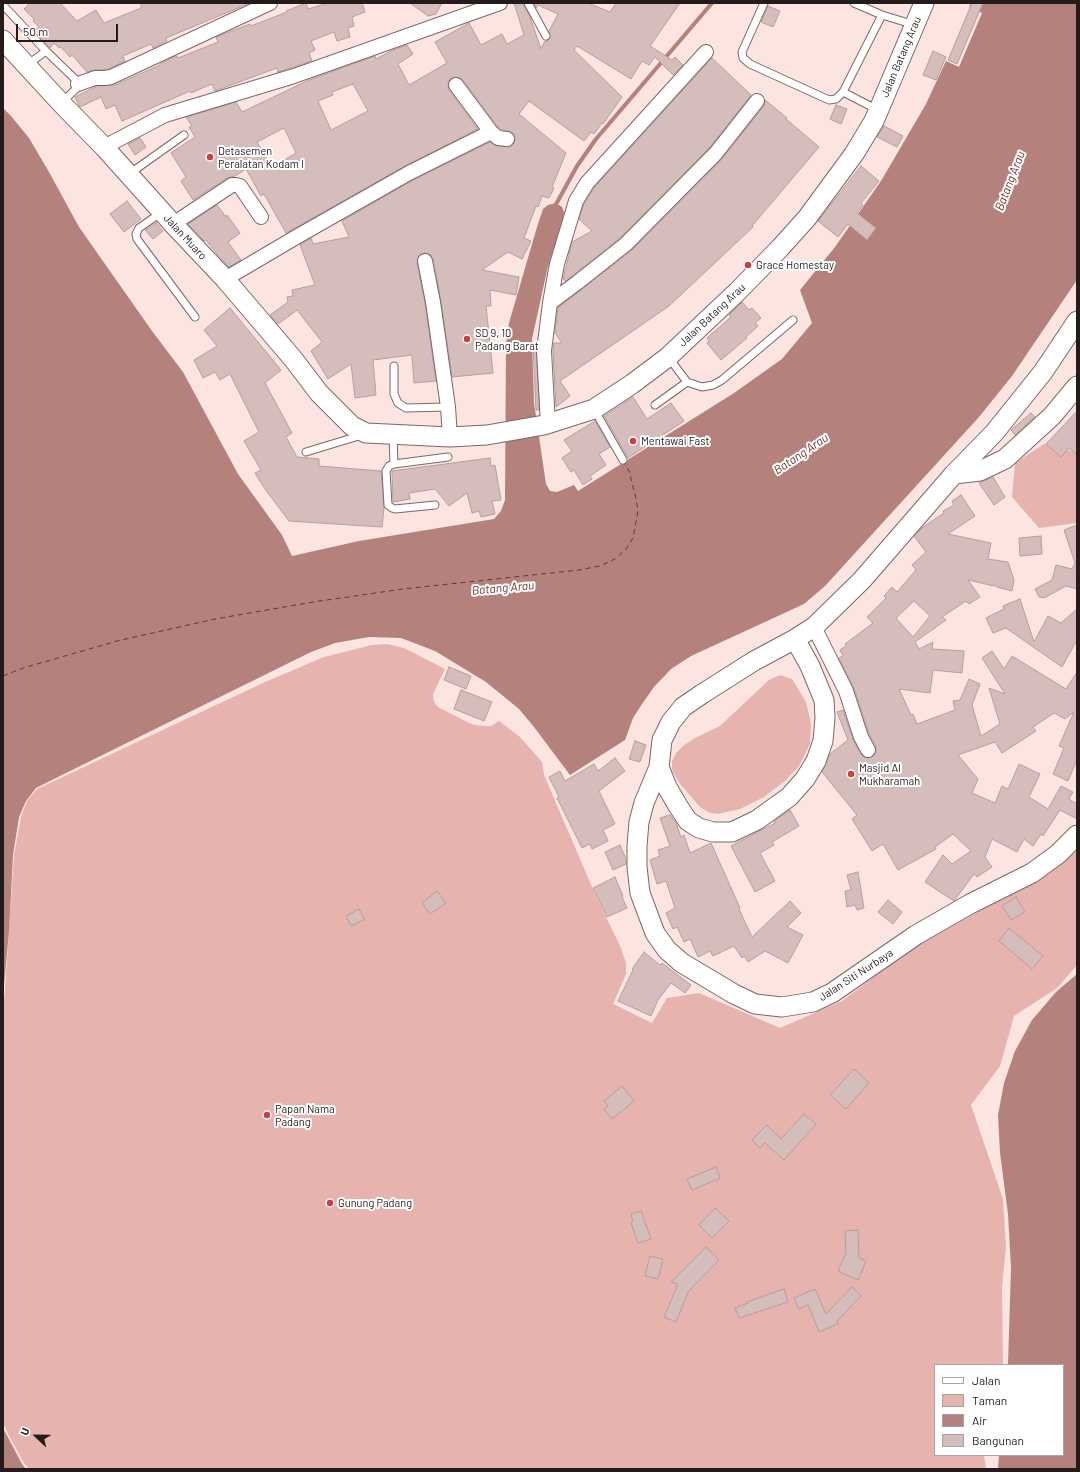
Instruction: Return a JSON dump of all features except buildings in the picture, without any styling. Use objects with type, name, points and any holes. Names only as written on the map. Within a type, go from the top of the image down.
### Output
[{"type":"street","points":[[78,84],[98,77],[111,77],[270,3]]},
{"type":"street","points":[[104,147],[165,115],[294,76],[500,3]]},
{"type":"street","name":"Jalan Batang Arau","points":[[366,433],[450,437],[487,435],[546,425],[594,409],[632,384],[668,356],[737,292],[807,218],[854,154],[874,121],[924,3]]},
{"type":"street","name":"Jalan Muaro","points":[[3,40],[60,103],[129,174],[167,218],[224,279],[294,360],[319,393],[352,426],[366,433]]},
{"type":"street","points":[[546,425],[544,351],[550,303],[557,264],[580,192],[632,132],[706,52]]},
{"type":"street","points":[[456,85],[491,132],[498,138],[507,139]]},
{"type":"street","points":[[550,303],[626,244],[716,153],[757,101]]},
{"type":"street","points":[[224,279],[409,173],[491,132]]},
{"type":"street","points":[[167,218],[232,185],[240,186],[260,217]]},
{"type":"street","points":[[425,261],[433,302],[448,407],[450,437]]},
{"type":"street","points":[[795,639],[810,666],[824,700],[825,718],[822,741],[816,761],[805,779],[789,797],[757,820],[732,832],[713,832],[699,828],[688,821],[667,787],[659,767],[662,740],[671,722],[684,707],[754,662],[814,627],[862,580],[954,474],[994,433],[1043,372],[1077,321]]},
{"type":"street","points":[[954,474],[980,471],[1005,459],[1052,416],[1077,386]]},
{"type":"street","points":[[814,627],[846,691],[861,737],[868,750]]},
{"type":"street","name":"Jalan Siti Nurbaya","points":[[659,767],[644,803],[639,822],[637,846],[637,867],[640,894],[655,933],[667,950],[682,963],[734,994],[755,1004],[782,1007],[813,1002],[832,993],[916,935],[970,904],[1032,873],[1058,854],[1077,835]]},
{"type":"lane","points":[[528,3],[546,36]]},
{"type":"lane","points":[[764,3],[742,52],[743,58],[750,64],[828,100],[836,99],[843,92],[882,15]]},
{"type":"lane","points":[[854,3],[882,15],[915,25]]},
{"type":"lane","points":[[3,5],[77,81],[77,88],[60,103]]},
{"type":"lane","points":[[26,66],[46,50]]},
{"type":"lane","points":[[843,92],[878,110]]},
{"type":"lane","points":[[129,174],[184,135]]},
{"type":"lane","points":[[167,218],[139,228],[136,234],[137,239],[196,318]]},
{"type":"lane","points":[[668,356],[687,382],[702,386],[713,385],[794,320]]},
{"type":"lane","points":[[394,366],[394,394],[398,403],[406,408],[448,407]]},
{"type":"lane","points":[[655,405],[687,382]]},
{"type":"lane","points":[[594,409],[623,460]]},
{"type":"lane","points":[[306,452],[366,433]]},
{"type":"lane","points":[[393,435],[394,464]]},
{"type":"lane","points":[[435,505],[396,509],[388,505],[386,471],[389,466],[394,464],[448,457]]},
{"type":"green space","points":[[1044,444],[1077,452],[1077,523],[1039,528],[1012,497],[1015,463]]},
{"type":"green space","points":[[387,644],[404,648],[445,669],[433,694],[434,702],[438,707],[471,724],[491,726],[499,721],[520,737],[542,762],[544,775],[595,894],[621,948],[626,963],[626,974],[613,1004],[652,1023],[667,998],[699,993],[780,1028],[842,1001],[910,950],[1051,871],[1077,846],[1077,965],[1057,988],[1014,1016],[1000,1066],[971,1105],[1003,1199],[1006,1247],[1002,1287],[1003,1364],[934,1364],[934,1456],[984,1456],[986,1469],[29,1469],[24,1463],[3,1422],[3,1019],[14,855],[21,817],[27,801],[37,789],[265,682],[324,657],[372,645]]},
{"type":"green space","points":[[780,675],[792,679],[806,702],[811,724],[810,744],[799,766],[785,781],[764,797],[740,809],[718,814],[710,813],[700,807],[680,784],[672,770],[672,761],[676,753],[684,745],[697,737],[720,726],[769,680]]},
{"type":"water","name":"Batang Arau","points":[[971,3],[1077,3],[1077,280],[1012,376],[979,417],[825,586],[804,604],[691,656],[671,669],[654,687],[642,704],[633,718],[625,740],[570,775],[519,709],[486,682],[435,651],[401,638],[369,637],[335,643],[311,652],[36,788],[26,801],[19,817],[13,855],[9,931],[3,997],[3,108],[29,138],[79,227],[152,331],[183,372],[238,474],[282,535],[292,556],[359,541],[494,519],[501,511],[505,500],[506,345],[509,323],[537,227],[543,209],[548,205],[556,203],[562,207],[564,212],[563,221],[548,266],[532,339],[534,403],[546,484],[550,491],[557,492],[574,485],[578,491],[734,393],[782,359],[812,323],[800,290],[835,247],[881,181],[926,104],[946,61],[959,67],[982,13],[969,7]]},
{"type":"water","points":[[1077,974],[1077,1469],[998,1469],[999,1456],[1064,1456],[1064,1364],[1008,1364],[1011,1268],[1008,1214],[1000,1153],[998,1115],[1004,1083],[1015,1051],[1032,1020],[1056,992]]},
{"type":"water","points":[[3,1428],[22,1464],[26,1469],[3,1469]]},
{"type":"waterway","points":[[554,208],[577,166],[596,139],[712,3]]},
{"type":"ferry route","points":[[3,676],[23,668],[117,641],[215,619],[313,602],[403,589],[579,570],[600,566],[615,559],[626,549],[633,538],[638,511],[629,471],[624,463]]},
{"type":"place","name":"Detasemen Peralatan Kodam I","points":[[210,157]]},
{"type":"place","name":"Grace Homestay","points":[[748,265]]},
{"type":"place","name":"SD 9, 10 Padang Barat","points":[[467,339]]},
{"type":"place","name":"Mentawai Fast","points":[[633,441]]},
{"type":"place","name":"Masjid Al Mukharamah","points":[[851,774]]},
{"type":"place","name":"Papan Nama Padang","points":[[267,1115]]},
{"type":"place","name":"Gunung Padang","points":[[330,1203]]}]
